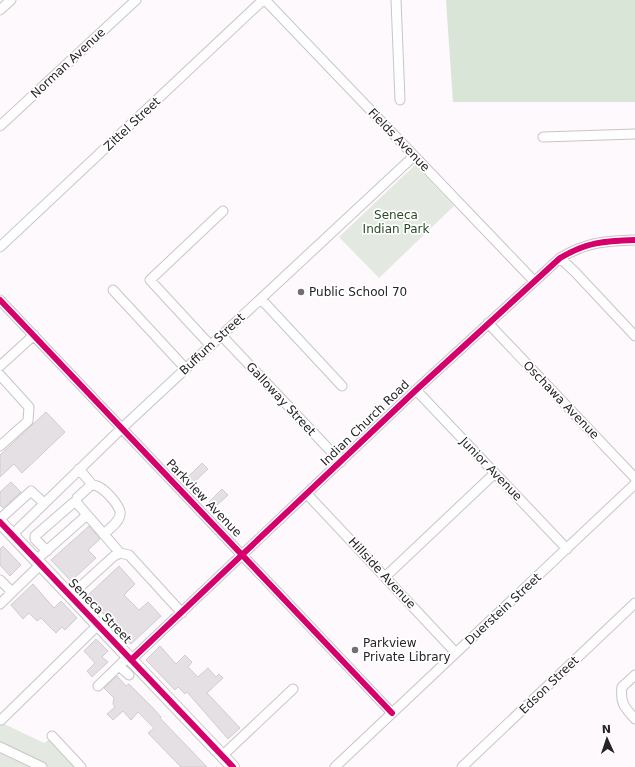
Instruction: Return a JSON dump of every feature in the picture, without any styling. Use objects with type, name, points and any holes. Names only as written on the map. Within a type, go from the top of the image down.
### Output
[{"type":"main road","name":"Seneca Street","points":[[3,528],[130,658],[233,767]]},
{"type":"street","points":[[0,10],[11,0]]},
{"type":"street","name":"Norman Avenue","points":[[0,126],[136,0]]},
{"type":"street","name":"Fields Avenue","points":[[264,0],[534,281]]},
{"type":"street","name":"Zittel Street","points":[[0,247],[264,0]]},
{"type":"street","points":[[396,0],[400,100]]},
{"type":"street","points":[[543,138],[635,134]]},
{"type":"street","name":"Buffum Street","points":[[3,528],[44,504],[122,428],[414,156]]},
{"type":"street","points":[[211,346],[150,280],[222,211]]},
{"type":"street","name":"Indian Church Road","points":[[98,686],[182,612],[416,390],[560,258],[571,251],[596,242],[635,240]]},
{"type":"street","points":[[560,258],[635,336]]},
{"type":"street","points":[[113,290],[186,369]]},
{"type":"street","points":[[261,299],[342,386]]},
{"type":"street","name":"Parkview Avenue","points":[[0,300],[392,713]]},
{"type":"street","name":"Oschawa Avenue","points":[[488,323],[635,478]]},
{"type":"street","points":[[0,366],[34,335]]},
{"type":"street","name":"Galloway Street","points":[[222,336],[341,462]]},
{"type":"street","points":[[0,375],[29,407],[28,421],[0,446]]},
{"type":"street","name":"Junior Avenue","points":[[416,390],[567,549]]},
{"type":"street","points":[[79,469],[91,485]]},
{"type":"street","points":[[385,577],[495,474]]},
{"type":"street","name":"Duerstein Street","points":[[335,767],[635,484]]},
{"type":"street","points":[[47,551],[35,539],[35,536],[73,502],[76,502],[77,498],[91,485],[96,485],[104,490],[119,507],[121,513],[119,519],[104,534]]},
{"type":"street","points":[[3,528],[31,491],[44,504]]},
{"type":"street","name":"Hillside Avenue","points":[[307,494],[456,653]]},
{"type":"street","points":[[76,502],[120,553],[129,555],[182,612]]},
{"type":"street","points":[[0,604],[38,563],[47,551],[87,515]]},
{"type":"street","points":[[70,596],[114,556],[120,553]]},
{"type":"street","points":[[0,580],[12,592]]},
{"type":"street","name":"Edson Street","points":[[462,767],[635,603]]},
{"type":"street","points":[[1,720],[98,625]]},
{"type":"street","points":[[119,666],[129,675]]},
{"type":"street","points":[[633,680],[622,687],[621,698],[624,706],[635,719]]},
{"type":"street","points":[[222,756],[293,689]]},
{"type":"street","points":[[52,736],[82,767]]},
{"type":"street","points":[[0,747],[42,767]]},
{"type":"green space","points":[[446,0],[635,0],[635,102],[453,102]]},
{"type":"green space","name":"Seneca Indian Park","points":[[415,165],[454,206],[379,278],[339,237]]},
{"type":"green space","points":[[0,722],[44,743],[49,740],[75,767],[0,767]]},
{"type":"building","points":[[46,412],[65,432],[22,473],[14,464],[0,477],[0,455]]},
{"type":"building","points":[[202,463],[208,469],[191,485],[186,479]]},
{"type":"building","points":[[11,482],[21,492],[3,508],[0,505],[0,492]]},
{"type":"building","points":[[222,489],[228,495],[214,508],[208,503]]},
{"type":"building","points":[[89,526],[100,539],[88,550],[96,558],[71,581],[51,560]]},
{"type":"building","points":[[3,546],[21,565],[10,576],[0,565],[0,549]]},
{"type":"building","points":[[119,566],[135,584],[124,595],[139,610],[148,602],[161,616],[131,644],[87,596]]},
{"type":"building","points":[[33,584],[54,608],[61,601],[77,618],[65,630],[62,627],[56,633],[41,618],[37,621],[29,613],[23,619],[11,605]]},
{"type":"building","points":[[96,639],[108,651],[102,657],[108,662],[92,677],[87,671],[95,663],[84,651]]},
{"type":"building","points":[[160,646],[176,664],[185,655],[192,662],[188,667],[198,677],[208,668],[216,677],[219,674],[223,678],[207,693],[240,728],[228,739],[187,692],[185,694],[178,687],[175,690],[146,660]]},
{"type":"building","points":[[117,676],[126,686],[129,684],[152,707],[161,717],[160,718],[207,767],[181,767],[148,733],[154,728],[138,712],[131,720],[123,711],[113,720],[107,714],[115,707],[113,704],[114,698],[104,688]]},
{"type":"cycle path","points":[[131,660],[416,390],[560,258],[596,243],[635,240]]},
{"type":"cycle path","points":[[0,300],[392,713]]},
{"type":"cycle path","points":[[0,522],[233,767]]},
{"type":"place","name":"Public School 70","points":[[301,292]]},
{"type":"place","name":"Parkview Private Library","points":[[355,650]]}]
